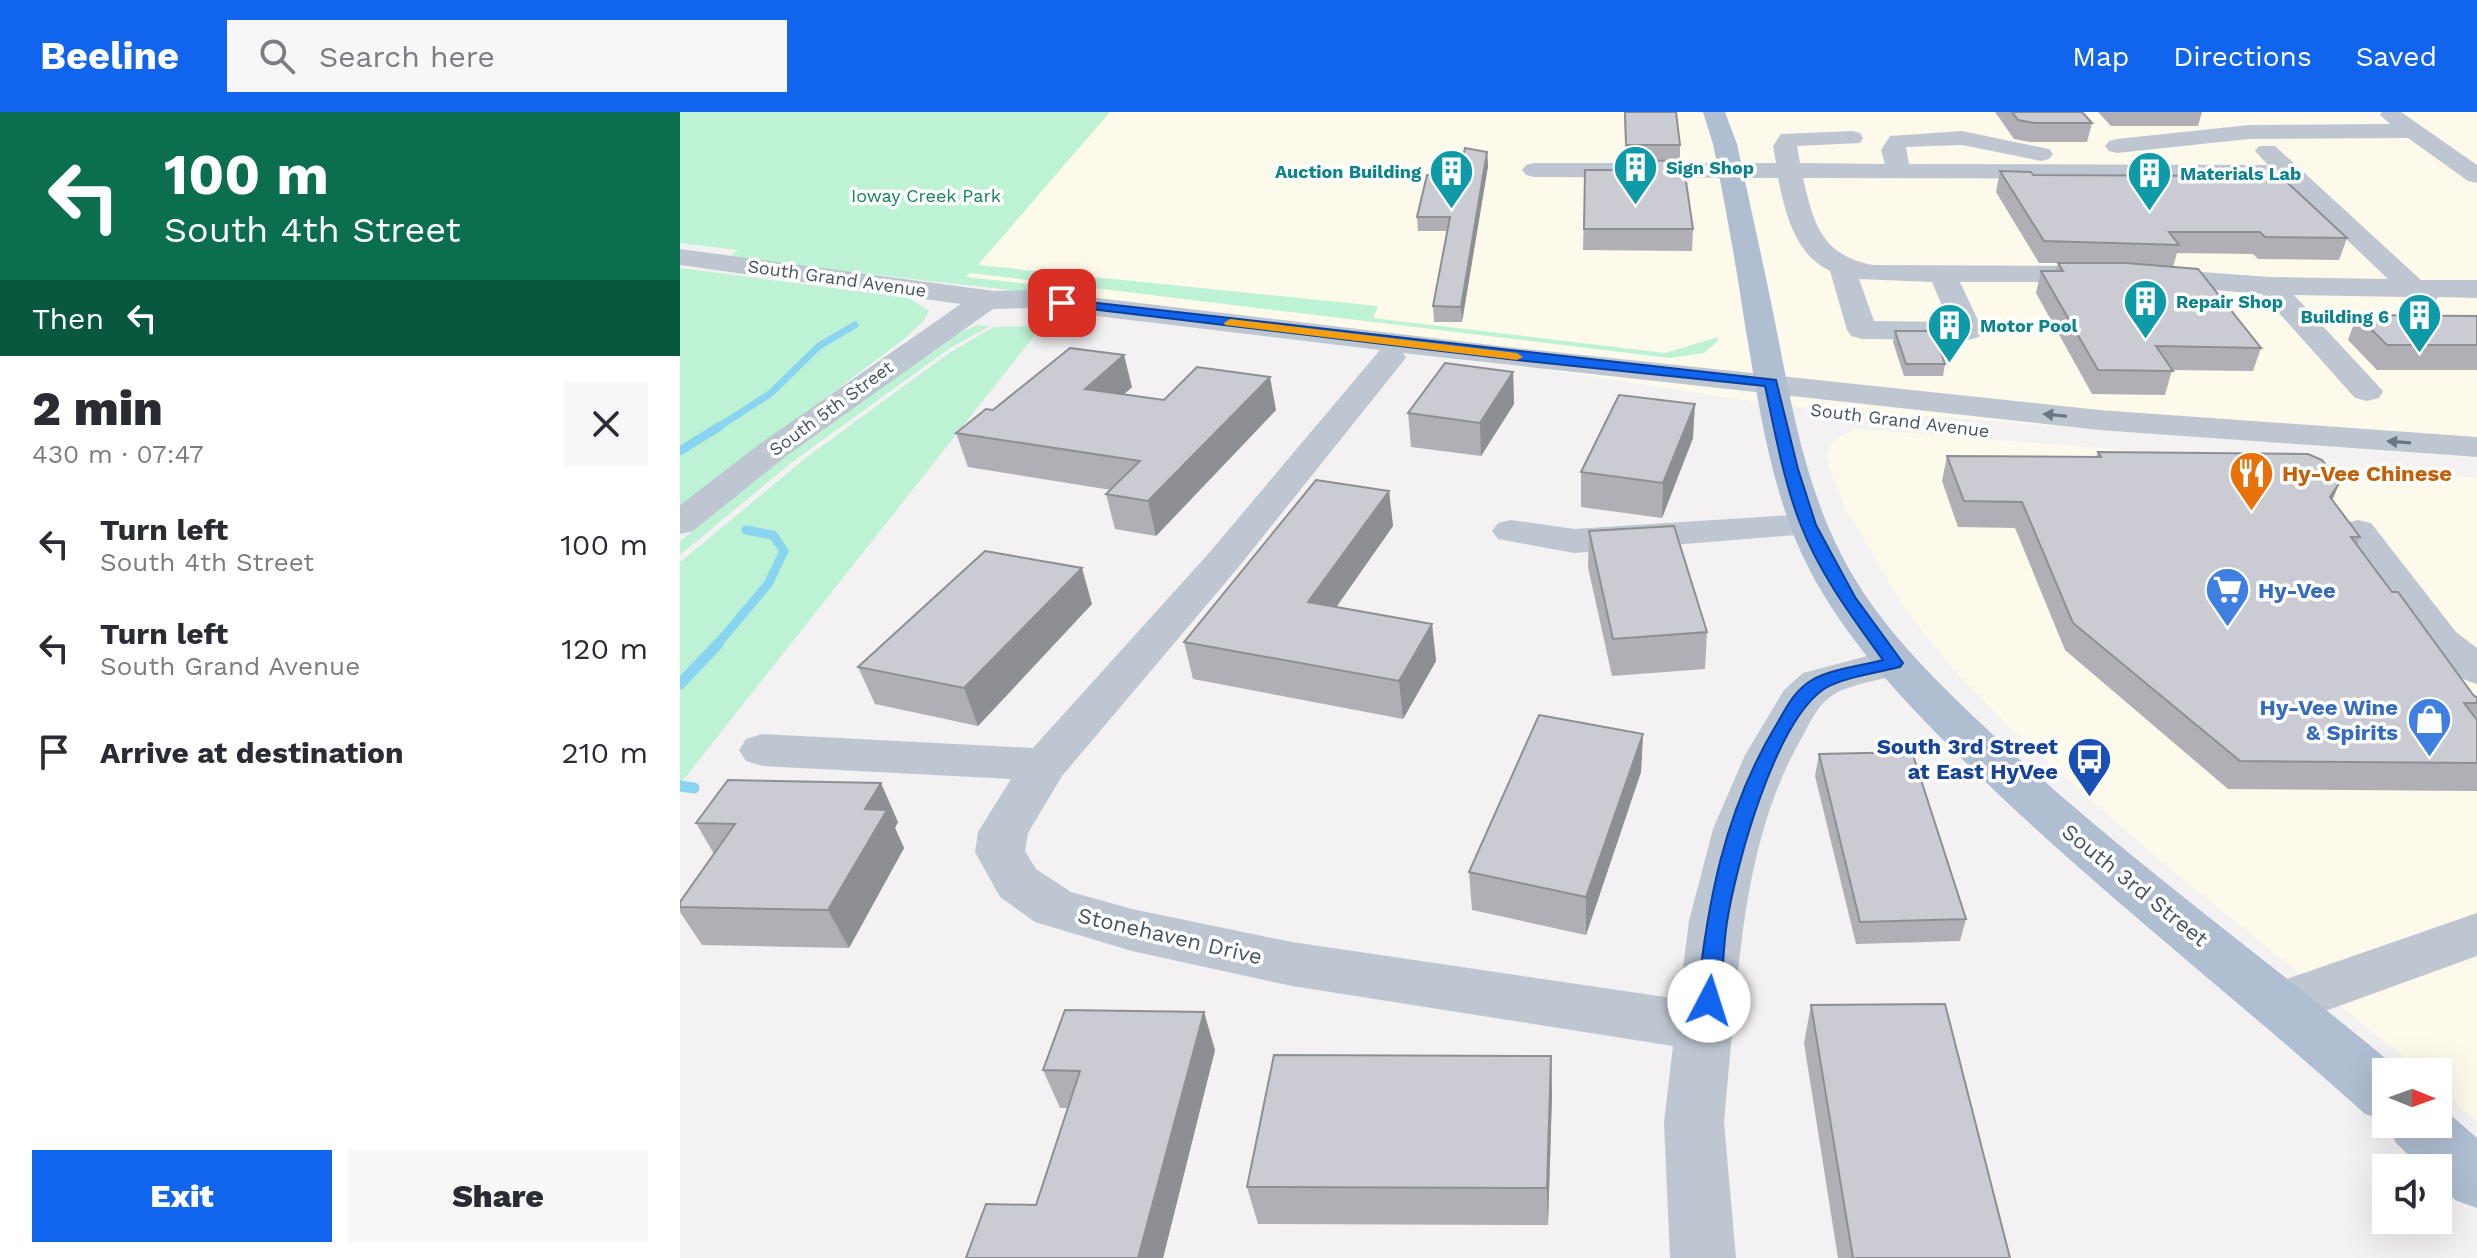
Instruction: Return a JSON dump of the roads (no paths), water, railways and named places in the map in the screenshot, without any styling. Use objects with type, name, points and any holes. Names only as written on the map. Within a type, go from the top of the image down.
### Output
[{"type":"main road","name":"South 3rd Street","points":[[1714,112],[1730,171],[1790,469],[1808,525],[1847,597],[1894,663],[1991,762],[2372,1083]]},
{"type":"main road","points":[[2433,1138],[2477,1179]]},
{"type":"street","points":[[2229,112],[2412,289],[2421,296],[2477,317]]},
{"type":"street","points":[[2387,112],[2477,176]]},
{"type":"street","points":[[2035,153],[2249,132],[2414,131]]},
{"type":"street","points":[[1852,138],[1789,139],[1785,146],[1789,172],[1811,242],[1825,257],[1847,268],[1873,273],[2120,274],[2270,286],[2477,289]]},
{"type":"street","points":[[1900,172],[1893,150],[1898,141],[1962,138],[2035,153],[2056,161],[2065,172]]},
{"type":"street","points":[[1534,170],[2288,172]]},
{"type":"street","name":"South Grand Avenue","points":[[680,257],[990,299],[1030,299],[1508,356],[2082,441],[2477,472]]},
{"type":"street","points":[[1847,268],[1843,272],[1862,330],[1968,331],[1942,273]]},
{"type":"street","points":[[2270,286],[2367,391]]},
{"type":"street","name":"South Grand Avenue","points":[[990,299],[1018,308],[1390,357],[1773,394],[2477,447]]},
{"type":"street","name":"South 5th Street","points":[[680,523],[809,423],[990,299]]},
{"type":"street","name":"Stonehaven Drive","points":[[1390,357],[1223,561],[1045,765],[1003,832],[1000,852],[1018,883],[1054,908],[1132,930],[1292,964],[1707,1027]]},
{"type":"street","points":[[1511,531],[1574,541],[1808,525]]},
{"type":"street","points":[[2358,531],[2441,641],[2477,670]]},
{"type":"street","points":[[2441,641],[2455,680],[2477,712]]},
{"type":"street","points":[[1703,1258],[1694,1122],[1707,1027],[1716,921],[1738,829],[1768,755],[1800,700],[1819,683],[1894,663]]},
{"type":"street","points":[[762,750],[1045,765]]},
{"type":"street","points":[[2281,1004],[2477,934]]},
{"type":"waterway","points":[[717,428],[771,393],[819,346],[855,325]]},
{"type":"waterway","points":[[680,451],[720,426]]},
{"type":"waterway","points":[[716,646],[768,584],[784,551],[773,535],[746,530]]},
{"type":"waterway","points":[[680,684],[718,644]]},
{"type":"waterway","points":[[680,786],[694,788]]},
{"type":"place","name":"Sign Shop","points":[[1635,206]]},
{"type":"place","name":"Auction Building","points":[[1452,210]]},
{"type":"place","name":"Materials Lab","points":[[2149,212]]},
{"type":"place","name":"Repair Shop","points":[[2145,340]]},
{"type":"place","name":"Building 6","points":[[2420,355]]},
{"type":"place","name":"Motor Pool","points":[[1949,364]]},
{"type":"place","name":"Hy-Vee Chinese","points":[[2251,512]]},
{"type":"place","name":"Hy-Vee","points":[[2227,629]]},
{"type":"place","name":"Hy-Vee Wine & Spirits","points":[[2429,759]]},
{"type":"place","name":"South 3rd Street at East HyVee","points":[[2089,798]]},
{"type":"park label","name":"Ioway Creek Park","points":[[926,195]]}]
